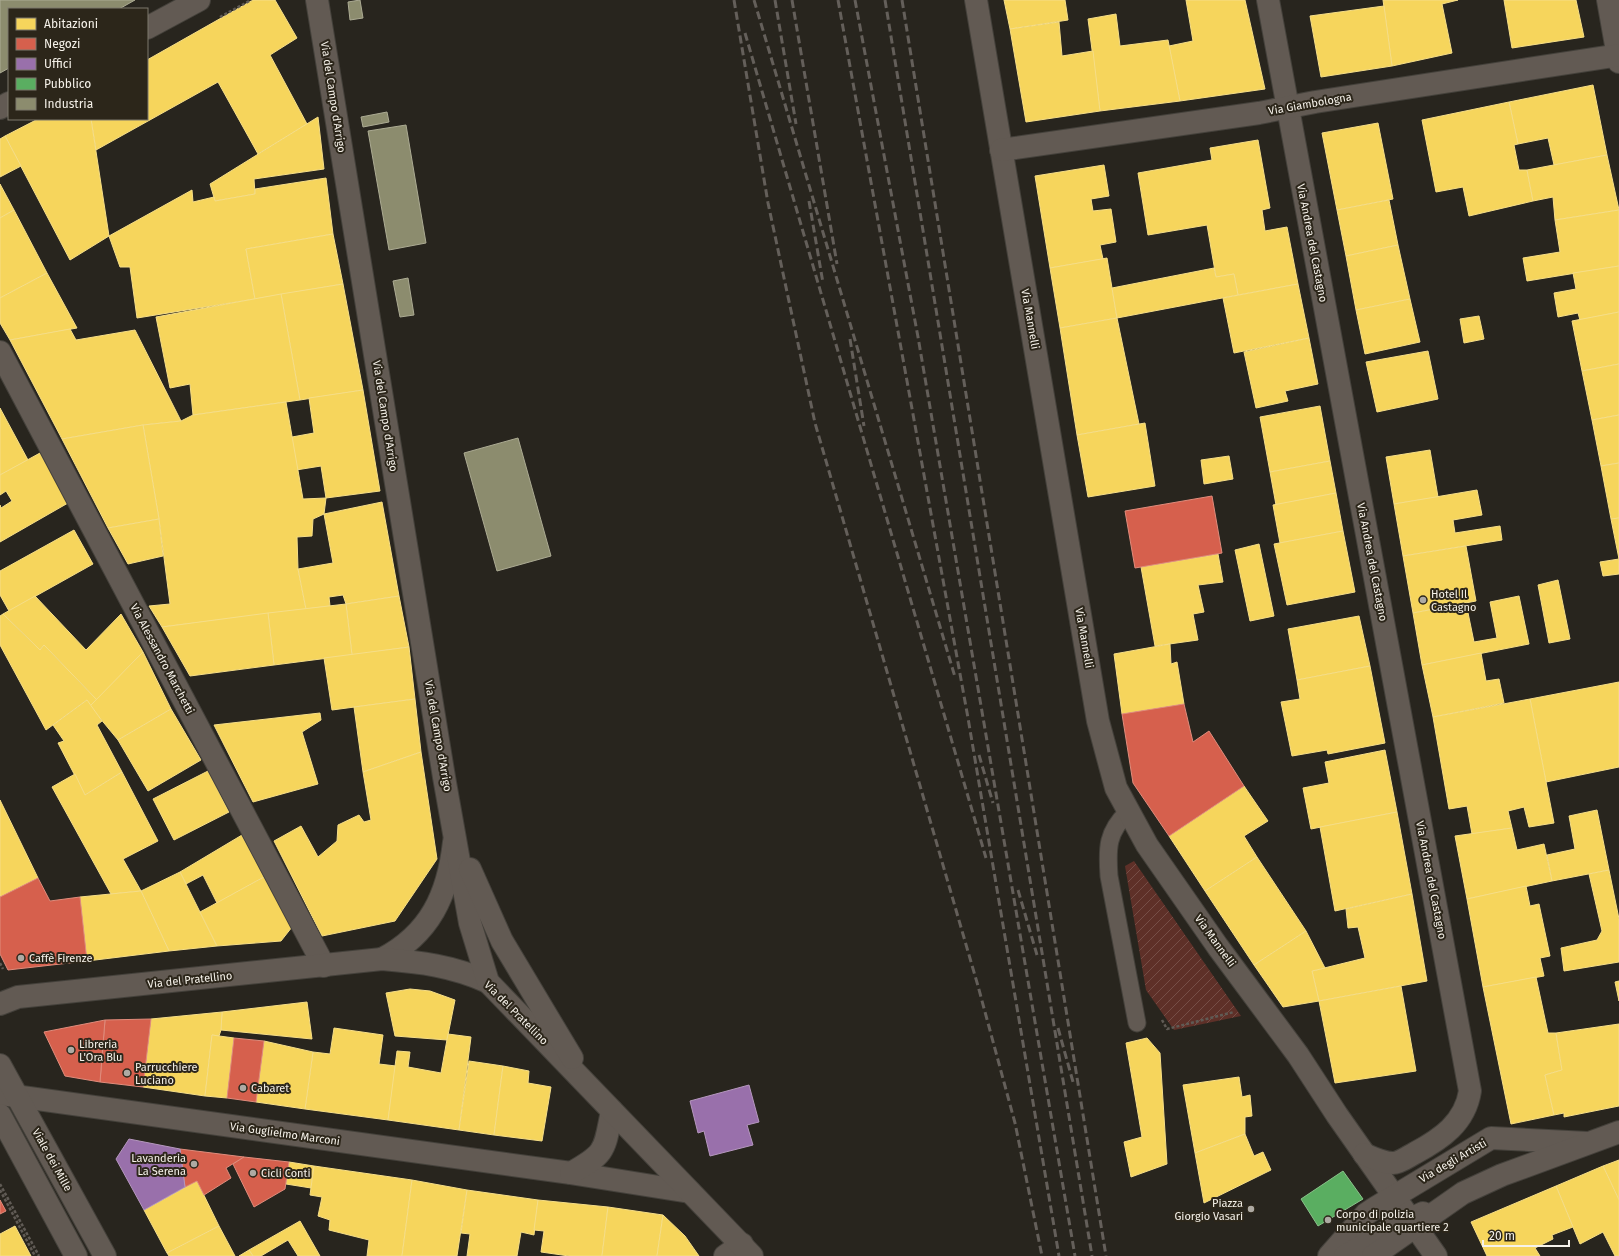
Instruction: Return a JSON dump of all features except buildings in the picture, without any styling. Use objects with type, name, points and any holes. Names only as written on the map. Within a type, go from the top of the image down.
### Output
[{"type":"street","points":[[148,27],[199,0]]},
{"type":"street","name":"Via del Campo d'Arrigo","points":[[317,0],[443,769],[470,923],[488,982]]},
{"type":"street","name":"Via Mannelli","points":[[976,0],[1098,721],[1116,788],[1147,845],[1218,947],[1298,1055],[1393,1196],[1403,1229],[1436,1256]]},
{"type":"street","name":"Via Andrea del Castagno","points":[[1268,0],[1470,1091],[1469,1098],[1458,1122],[1438,1141],[1394,1163],[1384,1162],[1364,1154]]},
{"type":"street","points":[[1608,0],[1619,57]]},
{"type":"street","name":"Via Giambologna","points":[[1001,150],[1619,57]]},
{"type":"street","name":"Via Alessandro Marchetti","points":[[0,352],[324,966]]},
{"type":"street","name":"Via del Campo d'Arrigo","points":[[455,833],[488,911],[514,962]]},
{"type":"street","name":"Via del Pratellino","points":[[382,959],[405,945],[414,937],[422,928],[436,906],[448,878],[455,833]]},
{"type":"street","name":"Via del Pratellino","points":[[0,1004],[18,997],[382,959],[449,968],[469,974],[488,982],[690,1192],[740,1252]]},
{"type":"street","name":"Via del Pratellino","points":[[514,962],[588,1087]]},
{"type":"street","name":"Viale dei Mille","points":[[0,1065],[8,1094],[105,1256]]},
{"type":"street","name":"Via Guglielmo Marconi","points":[[8,1094],[571,1173],[690,1192]]},
{"type":"street","points":[[571,1173],[590,1162],[602,1152],[606,1143],[612,1111]]},
{"type":"street","points":[[0,1115],[76,1256]]},
{"type":"street","name":"Via degli Artisti","points":[[1403,1229],[1459,1196],[1502,1175],[1619,1132]]},
{"type":"street","name":"Via degli Artisti","points":[[1393,1196],[1491,1138],[1588,1143]]},
{"type":"street","points":[[1329,1256],[1366,1214],[1393,1196]]},
{"type":"street","points":[[1345,1256],[1403,1229]]},
{"type":"street","points":[[1364,1256],[1403,1229]]},
{"type":"street","points":[[1373,1256],[1403,1229]]},
{"type":"lane","points":[[1128,812],[1115,825],[1110,839],[1108,861],[1109,876],[1136,1023]]},
{"type":"path","points":[[0,963],[3,969]]},
{"type":"path","points":[[1159,1016],[1167,1029],[1242,1010]]},
{"type":"path","points":[[0,1184],[39,1256]]},
{"type":"path","points":[[0,1190],[36,1256]]},
{"type":"shaded area","points":[[1134,861],[1241,1016],[1174,1030],[1146,990],[1125,866]]},
{"type":"railway","points":[[734,0],[768,203],[815,423],[978,986],[1015,1123],[1042,1256]]},
{"type":"railway","points":[[754,0],[955,677]]},
{"type":"railway","points":[[775,0],[796,124]]},
{"type":"railway","points":[[792,0],[837,264]]},
{"type":"railway","points":[[838,0],[968,718],[1059,1256]]},
{"type":"railway","points":[[855,0],[918,337],[1075,1256]]},
{"type":"railway","points":[[885,0],[1092,1256]]},
{"type":"railway","points":[[902,0],[1106,1256]]},
{"type":"railway","points":[[745,33],[986,858]]},
{"type":"railway","points":[[809,201],[823,283]]},
{"type":"railway","points":[[850,339],[864,426]]},
{"type":"railway","points":[[979,755],[993,803]]},
{"type":"railway","points":[[1018,890],[1037,955]]},
{"type":"railway","points":[[1058,1028],[1073,1082]]},
{"type":"place","name":"Hotel Il Castagno","points":[[1423,600]]},
{"type":"place","name":"Caffè Firenze","points":[[21,958]]},
{"type":"place","name":"Libreria L'Ora Blu","points":[[71,1050]]},
{"type":"place","name":"Parrucchiere Luciano","points":[[127,1073]]},
{"type":"place","name":"Cabaret","points":[[243,1088]]},
{"type":"place","name":"Lavanderia La Serena","points":[[194,1164]]},
{"type":"place","name":"Cicli Conti","points":[[253,1173]]},
{"type":"place","name":"Piazza Giorgio Vasari","points":[[1251,1209]]},
{"type":"place","name":"Corpo di polizia municipale quartiere 2","points":[[1328,1220]]}]
